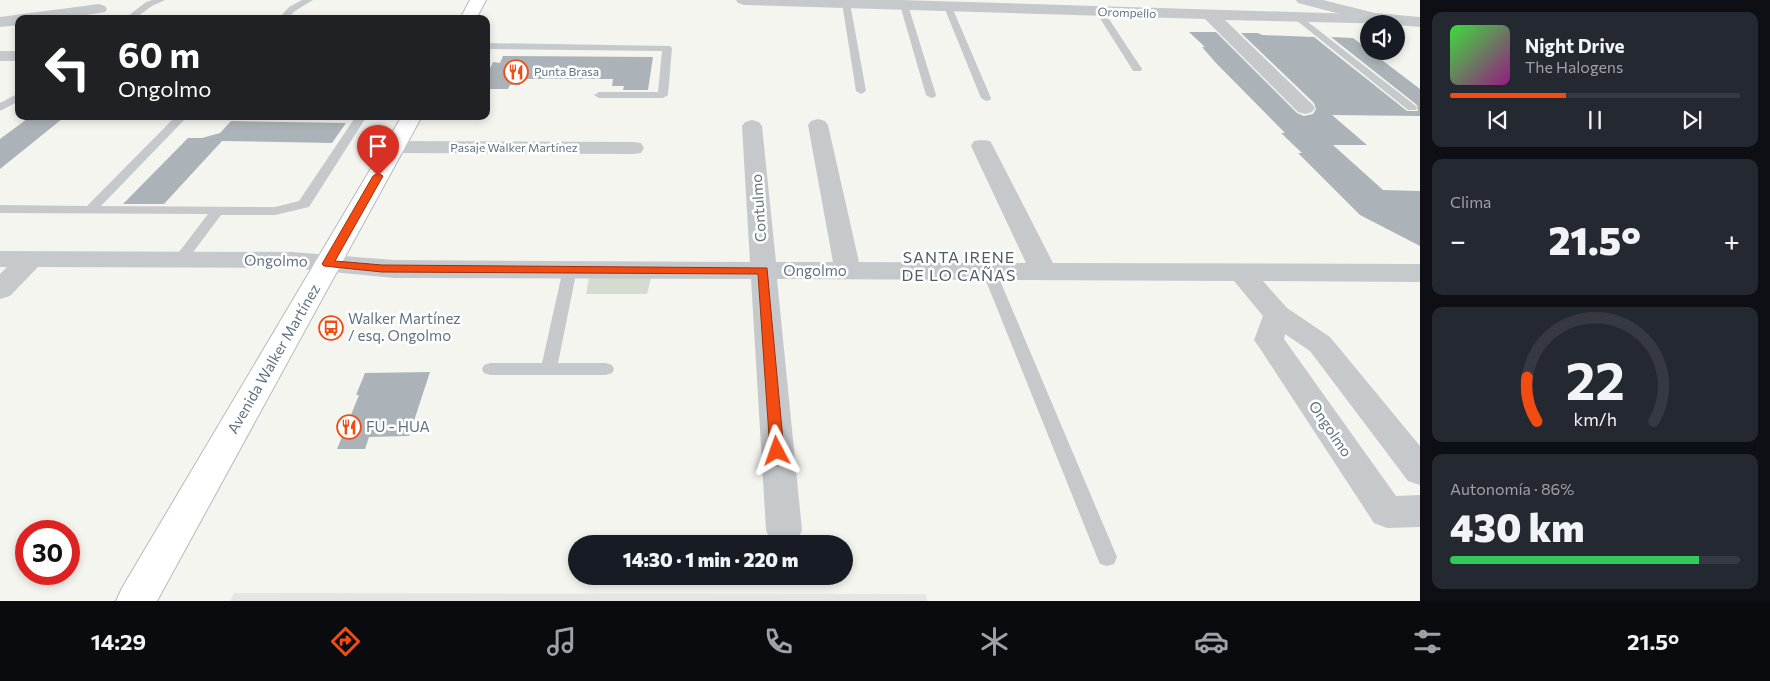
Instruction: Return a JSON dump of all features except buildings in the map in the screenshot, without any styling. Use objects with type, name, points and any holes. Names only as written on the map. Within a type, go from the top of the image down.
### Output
[{"type":"main road","points":[[470,15],[478,0]]},
{"type":"main road","name":"Avenida Walker Martínez","points":[[136,601],[410,120]]},
{"type":"street","name":"Orompello","points":[[744,0],[1360,19]]},
{"type":"street","points":[[1298,0],[1305,6],[1307,11],[1299,18]]},
{"type":"street","points":[[1304,0],[1360,15]]},
{"type":"street","points":[[55,15],[99,9]]},
{"type":"street","points":[[1210,15],[1305,108]]},
{"type":"street","points":[[0,22],[15,20]]},
{"type":"street","name":"Orompello","points":[[1405,21],[1420,22]]},
{"type":"street","points":[[0,56],[15,56]]},
{"type":"street","points":[[818,124],[848,271]]},
{"type":"street","name":"Contulmo","points":[[752,126],[784,530]]},
{"type":"street","points":[[982,146],[1044,272]]},
{"type":"street","name":"Pasaje Walker Martínez","points":[[394,147],[633,148]]},
{"type":"street","name":"Ongolmo","points":[[0,259],[292,260],[382,268],[1241,272],[1418,275]]},
{"type":"street","points":[[0,290],[31,259]]},
{"type":"street","points":[[1241,272],[1277,315],[1320,344],[1420,471]]},
{"type":"street","name":"Ongolmo","points":[[1277,315],[1269,340],[1387,512],[1420,511]]},
{"type":"lane","points":[[133,15],[148,4],[161,0]]},
{"type":"lane","points":[[286,15],[292,9],[309,0]]},
{"type":"lane","points":[[846,3],[861,91]]},
{"type":"lane","points":[[904,5],[931,94]]},
{"type":"lane","points":[[948,7],[986,98]]},
{"type":"lane","points":[[1100,12],[1137,69]]},
{"type":"lane","points":[[1299,18],[1412,108]]},
{"type":"lane","points":[[490,46],[667,48],[663,95],[599,95]]},
{"type":"lane","points":[[0,108],[15,99]]},
{"type":"lane","points":[[91,210],[179,120]]},
{"type":"lane","points":[[0,208],[275,211],[304,204],[359,120]]},
{"type":"lane","points":[[180,260],[217,211]]},
{"type":"lane","points":[[550,369],[570,270]]},
{"type":"lane","points":[[989,271],[1107,557]]},
{"type":"lane","points":[[490,369],[606,369]]},
{"type":"shaded area","points":[[589,277],[651,278],[647,294],[586,294]]},
{"type":"shaded area","points":[[234,593],[926,594],[927,601],[230,601]]},
{"type":"place","name":"Punta Brasa","points":[[516,72]]},
{"type":"place","name":"Walker Martínez / esq. Ongolmo","points":[[331,328]]},
{"type":"place","name":"FU - HUA","points":[[349,427]]},
{"type":"district","name":"SANTA IRENE DE LO CAÑAS","points":[[959,266]]},
{"type":"route","points":[[378,176],[328,264],[382,268],[764,270],[777,451]]}]
